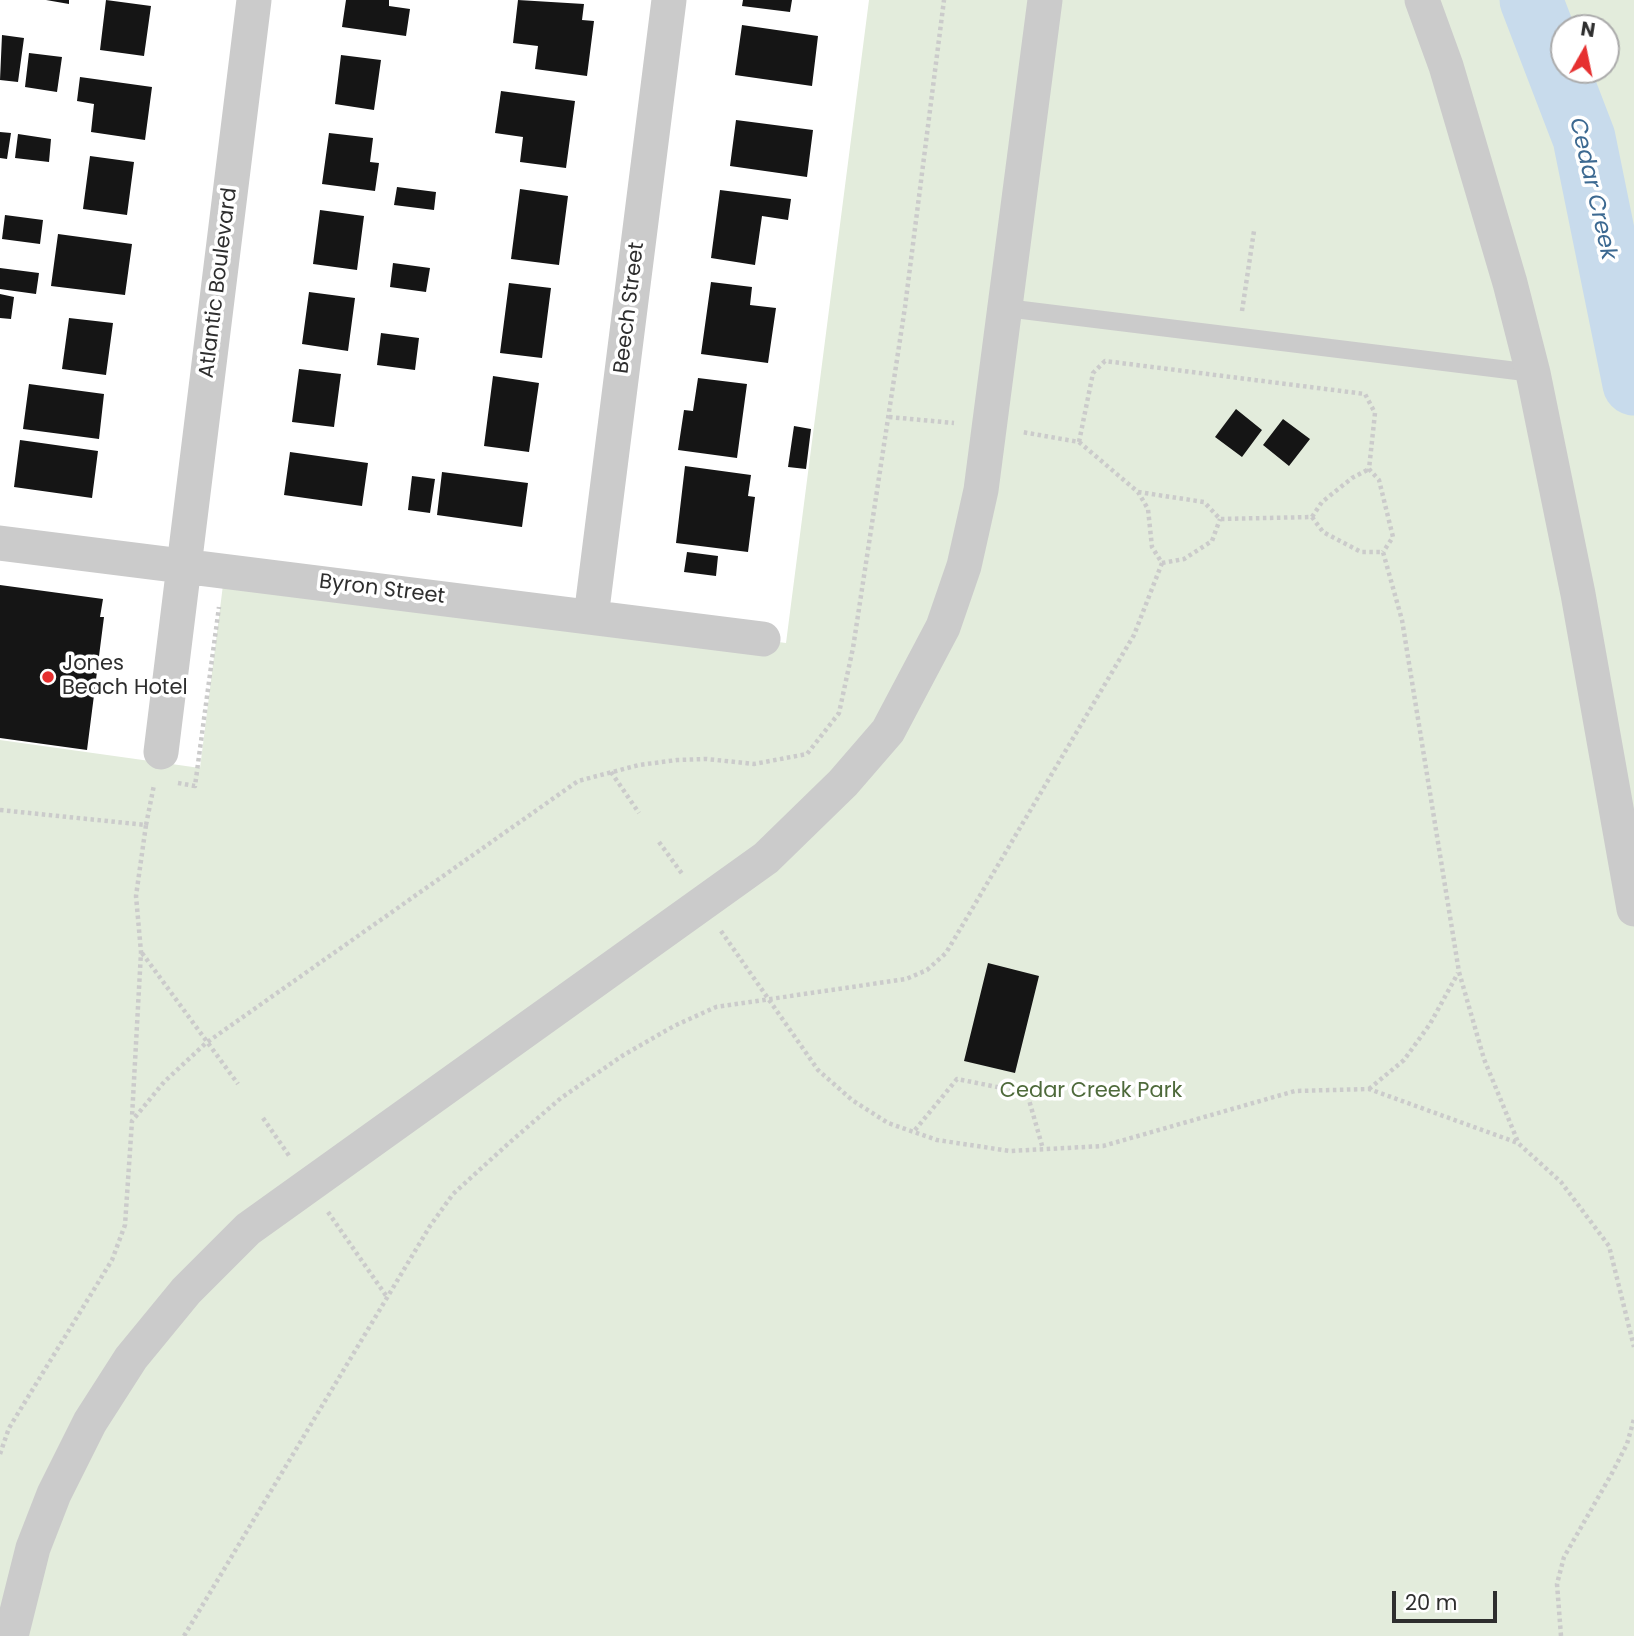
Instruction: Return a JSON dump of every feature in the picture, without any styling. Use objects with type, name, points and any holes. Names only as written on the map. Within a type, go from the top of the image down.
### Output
[{"type":"street","name":"Atlantic Boulevard","points":[[161,752],[254,0]]},
{"type":"street","name":"Beech Street","points":[[591,617],[669,0]]},
{"type":"street","points":[[11,1636],[33,1548],[54,1494],[90,1422],[131,1358],[186,1291],[248,1229],[766,858],[843,783],[888,731],[943,627],[964,566],[981,490],[1045,0]]},
{"type":"street","points":[[1422,0],[1457,104],[1533,373],[1578,594],[1634,909]]},
{"type":"street","name":"Byron Street","points":[[0,543],[763,639]]},
{"type":"lane","points":[[1006,308],[1533,373]]},
{"type":"path","points":[[131,1121],[164,1082],[206,1043],[578,781],[677,760],[707,758],[754,764],[807,754],[839,713],[853,648],[889,417],[944,0]]},
{"type":"path","points":[[1242,315],[1254,231]]},
{"type":"path","points":[[1079,442],[1093,373],[1105,361],[1366,394],[1375,413],[1369,469],[1379,480],[1393,537],[1384,552],[1402,620],[1459,972],[1484,1059],[1518,1143]]},
{"type":"path","points":[[889,417],[989,426],[1079,442],[1138,492],[1148,509],[1152,547],[1162,563]]},
{"type":"path","points":[[1312,517],[1322,502],[1369,469]]},
{"type":"path","points":[[1138,492],[1203,502],[1220,519],[1312,517]]},
{"type":"path","points":[[1312,517],[1323,532],[1361,551],[1384,552]]},
{"type":"path","points":[[1162,563],[1184,559],[1212,541],[1220,519]]},
{"type":"path","points":[[184,1636],[387,1297],[453,1194],[561,1098],[674,1026],[716,1007],[906,979],[927,970],[946,953],[1134,635],[1162,563]]},
{"type":"path","points":[[611,772],[639,813]]},
{"type":"path","points":[[0,810],[146,825],[136,896],[141,952],[125,1225],[112,1260],[9,1428],[0,1454]]},
{"type":"path","points":[[659,842],[685,878]]},
{"type":"path","points":[[717,925],[818,1070],[852,1100],[888,1123],[915,1130],[937,1140],[1010,1151],[1103,1146],[1294,1091],[1370,1089],[1518,1143],[1561,1182],[1609,1246],[1634,1347]]},
{"type":"path","points":[[141,952],[238,1084]]},
{"type":"path","points":[[1370,1089],[1404,1060],[1430,1024],[1459,972]]},
{"type":"path","points":[[915,1130],[957,1079],[1027,1093],[1043,1149]]},
{"type":"path","points":[[262,1118],[296,1166]]},
{"type":"path","points":[[322,1203],[387,1297]]},
{"type":"path","points":[[1561,1636],[1557,1584],[1564,1557],[1616,1465],[1634,1419]]},
{"type":"path","points":[[0,1432],[9,1428]]},
{"type":"green space","name":"Cedar Creek Park","points":[[869,0],[1634,0],[1634,1636],[0,1636],[0,740],[200,768],[225,569],[786,643]]},
{"type":"building","points":[[46,0],[69,0],[69,4]]},
{"type":"building","points":[[106,0],[151,6],[144,56],[100,50]]},
{"type":"building","points":[[346,0],[389,0],[389,6],[410,9],[406,36],[342,27]]},
{"type":"building","points":[[518,0],[584,4],[582,20],[594,21],[587,76],[535,69],[538,46],[513,43]]},
{"type":"building","points":[[743,0],[792,0],[790,12],[742,6]]},
{"type":"building","points":[[742,25],[818,36],[812,86],[735,75]]},
{"type":"building","points":[[2,35],[24,38],[18,82],[0,80]]},
{"type":"building","points":[[29,53],[62,57],[57,92],[25,87]]},
{"type":"building","points":[[341,55],[381,60],[374,110],[335,104]]},
{"type":"building","points":[[80,77],[152,87],[145,140],[91,132],[94,104],[77,101]]},
{"type":"building","points":[[501,91],[575,101],[566,168],[520,162],[523,137],[495,133]]},
{"type":"building","points":[[736,120],[813,130],[807,177],[730,166]]},
{"type":"building","points":[[0,132],[11,133],[7,159],[0,158]]},
{"type":"building","points":[[329,133],[373,138],[370,162],[379,163],[375,191],[322,184]]},
{"type":"building","points":[[18,134],[51,139],[49,162],[15,158]]},
{"type":"building","points":[[90,156],[134,162],[127,215],[83,209]]},
{"type":"building","points":[[397,187],[436,192],[434,210],[394,205]]},
{"type":"building","points":[[520,189],[568,196],[559,265],[511,259]]},
{"type":"building","points":[[720,190],[791,199],[788,220],[762,216],[755,265],[711,258]]},
{"type":"building","points":[[320,210],[364,216],[357,270],[313,264]]},
{"type":"building","points":[[5,215],[43,220],[40,244],[2,239]]},
{"type":"building","points":[[58,234],[132,244],[125,295],[51,286]]},
{"type":"building","points":[[393,263],[430,268],[426,292],[390,287]]},
{"type":"building","points":[[0,268],[39,273],[36,294],[0,289]]},
{"type":"building","points":[[711,282],[752,287],[750,305],[776,308],[768,363],[701,354]]},
{"type":"building","points":[[509,283],[551,288],[542,358],[500,353]]},
{"type":"building","points":[[309,292],[355,298],[348,351],[302,344]]},
{"type":"building","points":[[0,294],[14,297],[11,319],[0,318]]},
{"type":"building","points":[[69,318],[113,323],[106,375],[62,369]]},
{"type":"building","points":[[381,333],[419,338],[415,370],[377,365]]},
{"type":"building","points":[[299,369],[341,374],[334,427],[292,422]]},
{"type":"building","points":[[493,376],[539,383],[529,452],[484,446]]},
{"type":"building","points":[[698,378],[747,384],[737,458],[678,450],[684,410],[693,411]]},
{"type":"building","points":[[29,384],[104,394],[99,439],[23,429]]},
{"type":"building","points":[[1236,409],[1262,430],[1242,457],[1215,437]]},
{"type":"building","points":[[1283,419],[1310,439],[1289,466],[1263,445]]},
{"type":"building","points":[[794,426],[811,429],[806,469],[788,467]]},
{"type":"building","points":[[20,440],[98,451],[92,498],[14,487]]},
{"type":"building","points":[[290,452],[368,463],[362,506],[284,495]]},
{"type":"building","points":[[685,466],[751,475],[748,496],[755,497],[748,552],[676,543]]},
{"type":"building","points":[[442,472],[528,483],[522,527],[437,515]]},
{"type":"building","points":[[412,476],[435,479],[430,513],[408,510]]},
{"type":"building","points":[[687,552],[718,556],[716,576],[684,572]]},
{"type":"building","name":"Jones Beach Hotel","points":[[0,585],[103,599],[100,617],[104,617],[87,750],[0,738]]},
{"type":"building","points":[[988,963],[1039,976],[1015,1073],[964,1061]]},
{"type":"waterway","name":"Cedar Creek","points":[[1531,0],[1584,138],[1634,384]]},
{"type":"place","name":"Jones Beach Hotel","points":[[48,677]]}]
